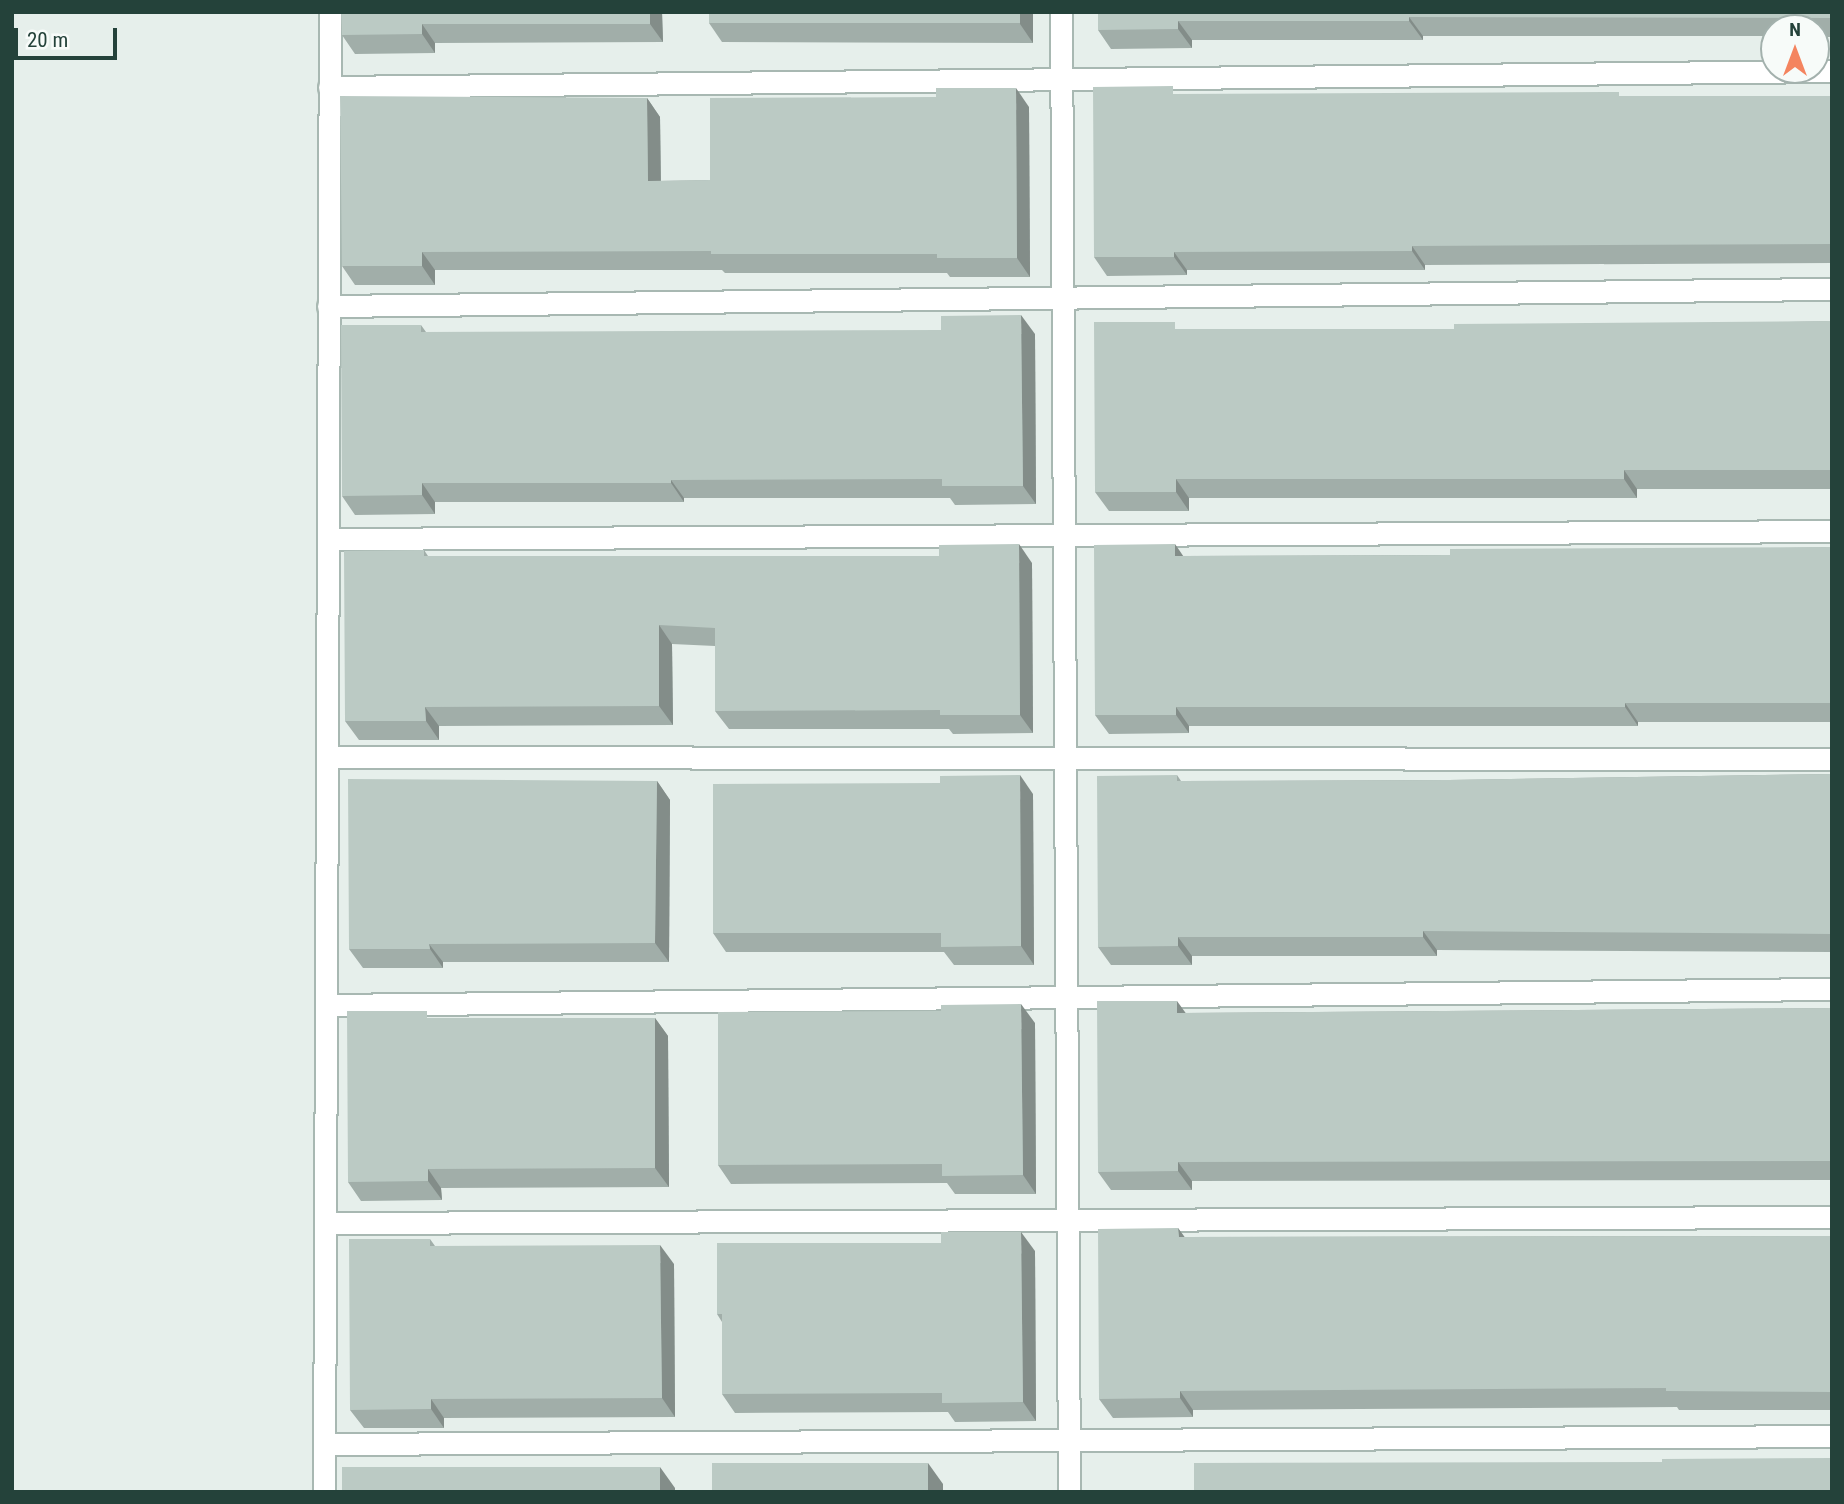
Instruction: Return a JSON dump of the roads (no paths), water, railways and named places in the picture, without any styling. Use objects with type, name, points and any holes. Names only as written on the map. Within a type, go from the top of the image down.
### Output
[{"type":"street","points":[[324,1492],[330,12]]},
{"type":"street","points":[[1061,12],[1069,1492]]},
{"type":"street","points":[[330,87],[1832,71]]},
{"type":"street","points":[[328,306],[1832,289]]},
{"type":"street","points":[[328,538],[1832,530]]},
{"type":"street","points":[[327,757],[1832,759]]},
{"type":"street","points":[[326,1004],[1832,989]]},
{"type":"street","points":[[326,1223],[1832,1217]]},
{"type":"street","points":[[324,1444],[1832,1436]]}]
